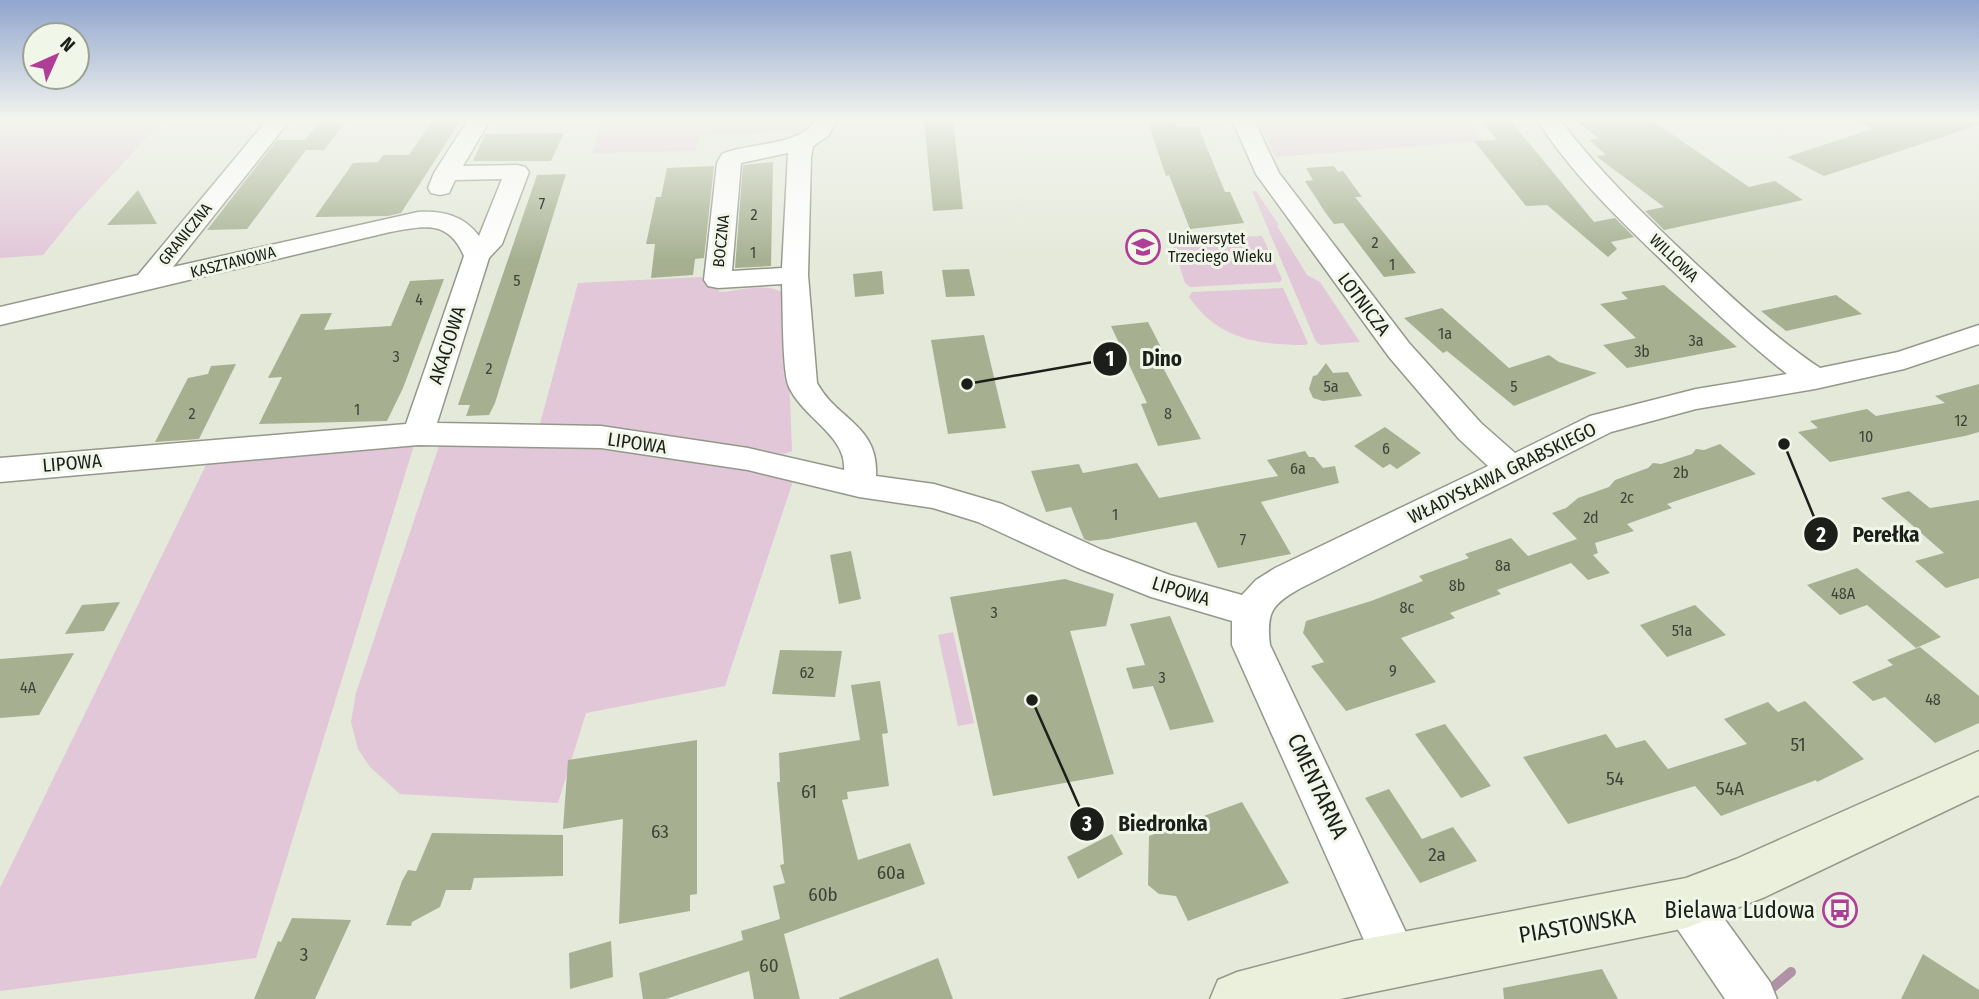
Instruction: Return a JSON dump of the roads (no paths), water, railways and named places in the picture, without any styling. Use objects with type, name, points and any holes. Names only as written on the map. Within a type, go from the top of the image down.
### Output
[{"type":"main road","name":"PIASTOWSKA","points":[[1237,999],[1396,960],[1686,904],[1747,880],[1979,772]]},
{"type":"street","name":"GRANICZNA","points":[[146,283],[241,167]]},
{"type":"street","points":[[450,167],[440,184],[435,218],[454,224],[470,244]]},
{"type":"street","name":"BOCZNA","points":[[729,167],[718,279],[795,275]]},
{"type":"street","points":[[799,167],[795,275],[802,383],[811,400],[852,438],[861,457],[859,485]]},
{"type":"street","name":"LOTNICZA","points":[[1265,167],[1399,350],[1470,431],[1511,468]]},
{"type":"street","name":"WILLOWA","points":[[1587,167],[1644,230],[1725,309],[1815,379]]},
{"type":"street","name":"AKACJOWA","points":[[418,433],[470,244],[489,244],[517,172],[446,173]]},
{"type":"street","name":"KASZTANOWA","points":[[0,316],[390,224],[435,218]]},
{"type":"street","name":"WŁADYSŁAWA GRABSKIEGO","points":[[1251,612],[1257,601],[1280,583],[1601,424],[1696,399],[1815,379],[1904,360],[1979,334]]},
{"type":"street","name":"LIPOWA","points":[[0,470],[418,433],[601,437],[748,459],[859,485],[934,496],[990,513],[1090,559],[1164,587],[1251,612]]},
{"type":"street","name":"CMENTARNA","points":[[1251,612],[1251,645],[1396,960]]},
{"type":"street","points":[[1686,904],[1744,985]]},
{"type":"waterway","points":[[1759,999],[1791,972]]},
{"type":"place","name":"Uniwersytet Trzeciego Wieku","points":[[1143,247]]},
{"type":"place","name":"Dino","points":[[967,384]]},
{"type":"place","name":"Perełka","points":[[1784,444]]},
{"type":"place","name":"Biedronka","points":[[1032,700]]},
{"type":"place","name":"Bielawa Ludowa","points":[[1840,910]]}]
